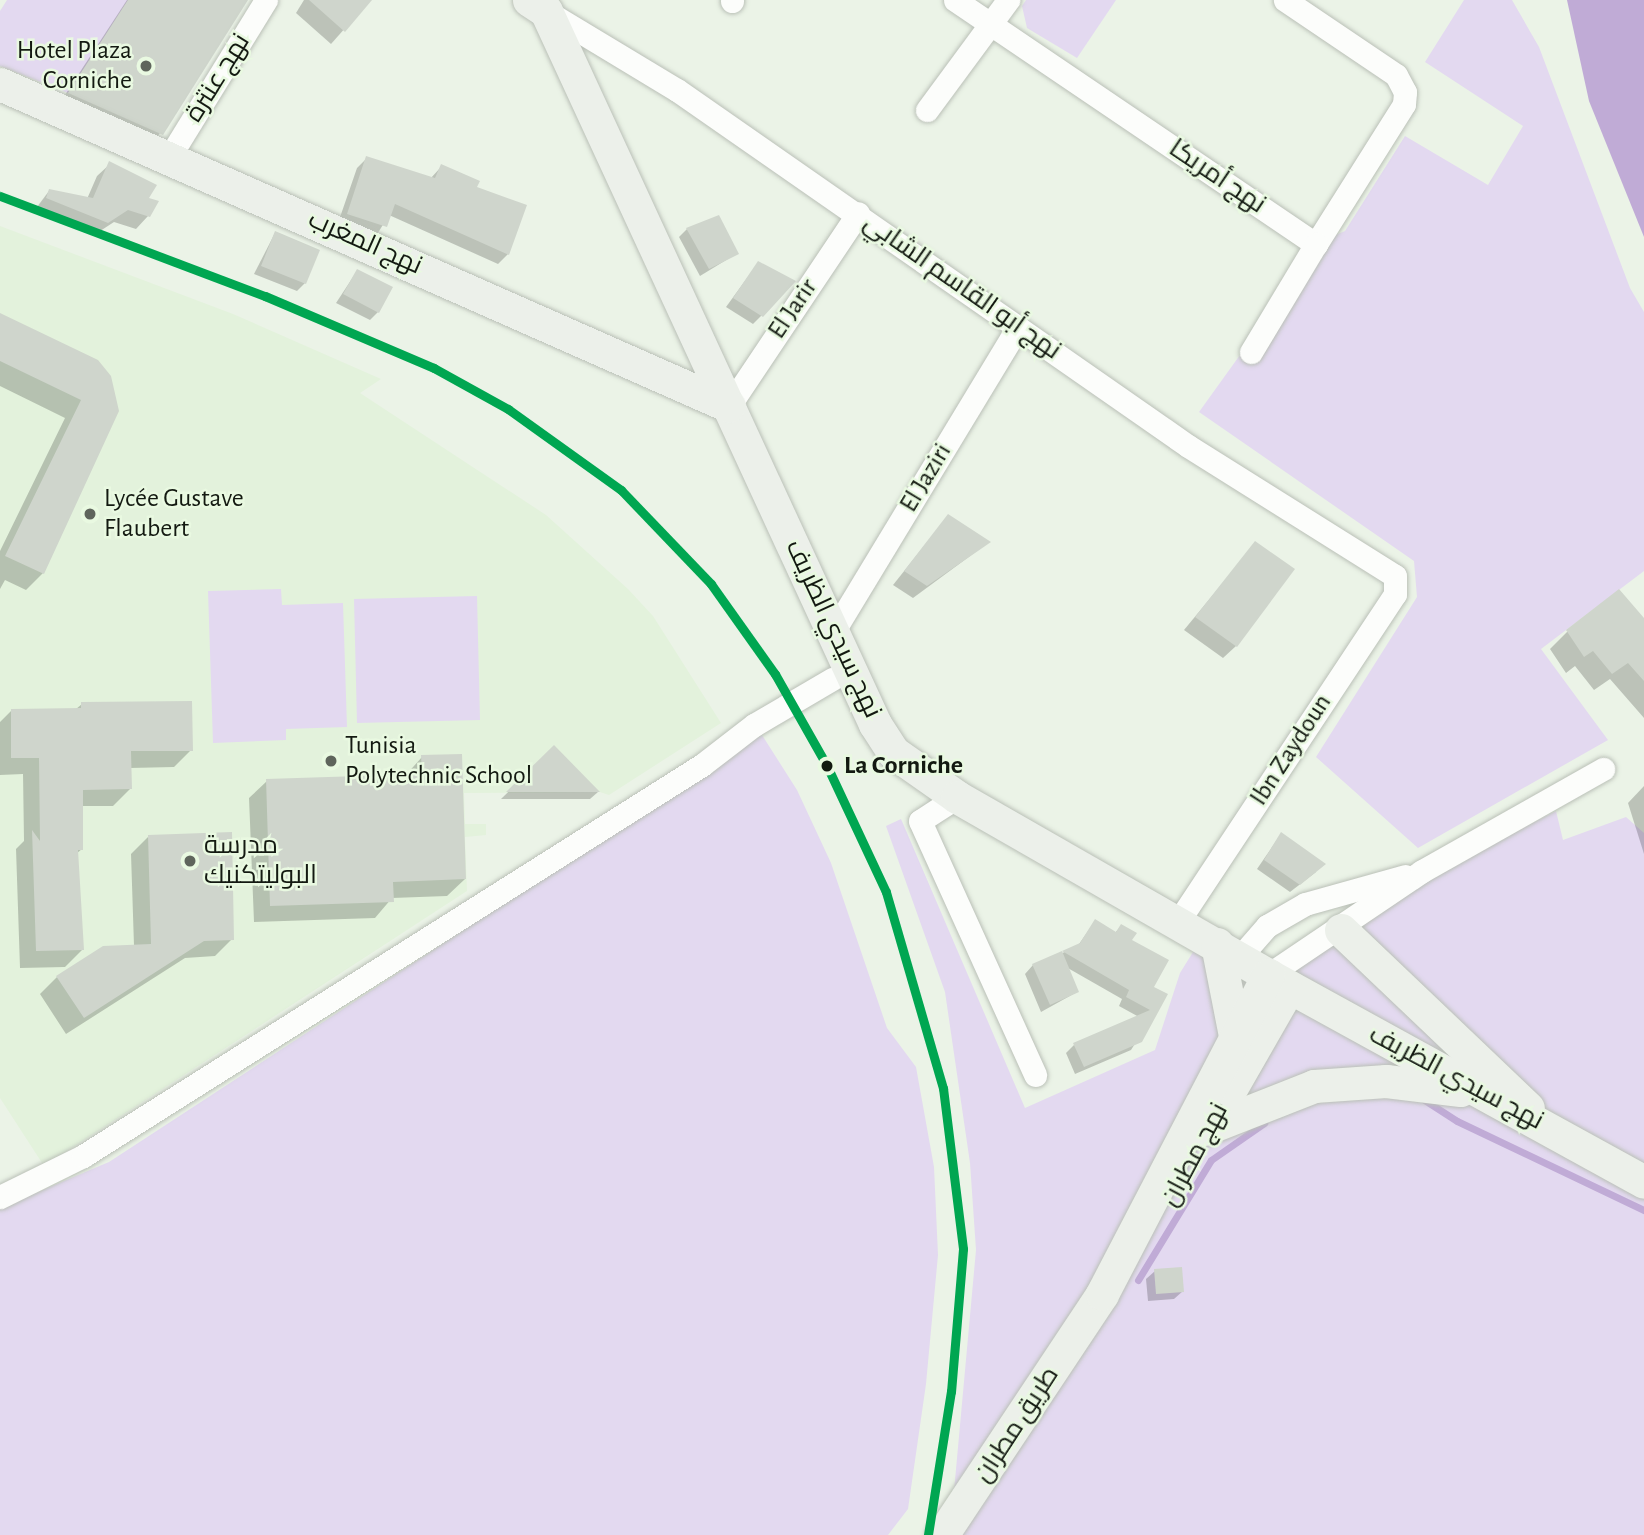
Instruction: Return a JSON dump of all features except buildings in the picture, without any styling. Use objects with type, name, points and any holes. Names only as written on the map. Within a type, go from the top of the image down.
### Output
[{"type":"street","name":"نهج عنترة","points":[[170,156],[266,0]]},
{"type":"street","name":"نهج أمريكا","points":[[955,0],[1316,244]]},
{"type":"street","points":[[927,110],[1008,0]]},
{"type":"street","points":[[1251,352],[1404,104],[1403,83],[1396,75],[1285,0]]},
{"type":"street","name":"نهج أبو القاسم الشابي","points":[[538,6],[677,90],[858,213],[1188,446],[1395,576]]},
{"type":"street","name":"نهج سيدي الظريف","points":[[538,6],[835,629],[876,724],[893,752],[957,797],[1477,1093],[1644,1182]]},
{"type":"street","name":"نهج المغرب","points":[[0,84],[170,156],[729,406]]},
{"type":"street","name":"El Jarir","points":[[729,406],[858,213]]},
{"type":"street","name":"El Jaziri","points":[[835,629],[1018,327]]},
{"type":"street","name":"Ibn Zaydoun","points":[[1178,922],[1395,594],[1395,576]]},
{"type":"street","points":[[0,1197],[83,1156],[702,765],[754,725],[832,679]]},
{"type":"street","points":[[1279,981],[1312,944],[1341,930],[1422,872],[1603,769]]},
{"type":"street","points":[[957,797],[920,821],[1035,1075]]},
{"type":"street","points":[[1235,1036],[1228,951],[1305,904],[1422,872]]},
{"type":"street","points":[[1341,930],[1547,1128]]},
{"type":"street","name":"نهج مطران","points":[[1094,1318],[1189,1134],[1235,1036],[1279,981]]},
{"type":"street","name":"نهج مطران","points":[[1094,1318],[1153,1233],[1279,981]]},
{"type":"street","points":[[1205,1129],[1326,1084],[1386,1081],[1477,1093]]},
{"type":"street","points":[[962,1535],[1094,1318]]},
{"type":"street","name":"طريق مطران","points":[[942,1535],[1094,1318]]},
{"type":"shaded area","points":[[7,0],[128,0],[68,93],[0,66],[0,11]]},
{"type":"shaded area","points":[[1026,0],[1116,0],[1077,58],[1027,28],[1022,6]]},
{"type":"shaded area","points":[[1464,0],[1512,0],[1539,47],[1630,288],[1644,312],[1644,571],[1541,649],[1608,740],[1418,848],[1316,757],[1417,597],[1414,561],[1199,412],[1322,241],[1345,231],[1405,136],[1488,185],[1523,126],[1425,62]]},
{"type":"shaded area","points":[[1567,0],[1644,0],[1644,237],[1589,101]]},
{"type":"shaded area","name":"Tunisia Polytechnic School","points":[[0,226],[233,314],[381,379],[360,393],[546,515],[628,589],[653,616],[721,723],[609,795],[600,792],[464,793],[465,824],[486,824],[486,835],[465,837],[467,891],[44,1166],[0,1098]]},
{"type":"shaded area","points":[[281,589],[282,605],[343,603],[347,727],[286,729],[286,740],[213,743],[208,591]]},
{"type":"shaded area","points":[[477,596],[480,720],[357,723],[354,599]]},
{"type":"shaded area","points":[[762,735],[797,790],[831,863],[887,1028],[916,1067],[934,1167],[938,1255],[926,1384],[908,1509],[888,1535],[0,1535],[0,1208],[109,1162]]},
{"type":"shaded area","points":[[1556,811],[1563,840],[1626,817],[1644,833],[1644,1535],[950,1535],[976,1250],[970,1163],[945,992],[886,826],[901,819],[1025,1108],[1155,1050],[1180,973],[1198,944],[1293,972],[1428,876]]},
{"type":"waterway","points":[[1423,1099],[1457,1121],[1644,1210]]},
{"type":"waterway","points":[[1138,1280],[1211,1160],[1264,1123]]},
{"type":"transit line","points":[[0,196],[265,296],[434,368],[508,409],[621,490],[711,584],[775,674],[827,766],[886,892],[943,1088],[963,1249],[951,1391],[928,1535]]},
{"type":"place","name":"Hotel Plaza Corniche","points":[[146,66]]},
{"type":"place","name":"Lycée Gustave Flaubert","points":[[90,514]]},
{"type":"place","name":"Tunisia Polytechnic School","points":[[331,761]]},
{"type":"place","name":"La Corniche","points":[[827,766]]},
{"type":"place","name":"مدرسة البوليتكنيك","points":[[190,861]]}]
